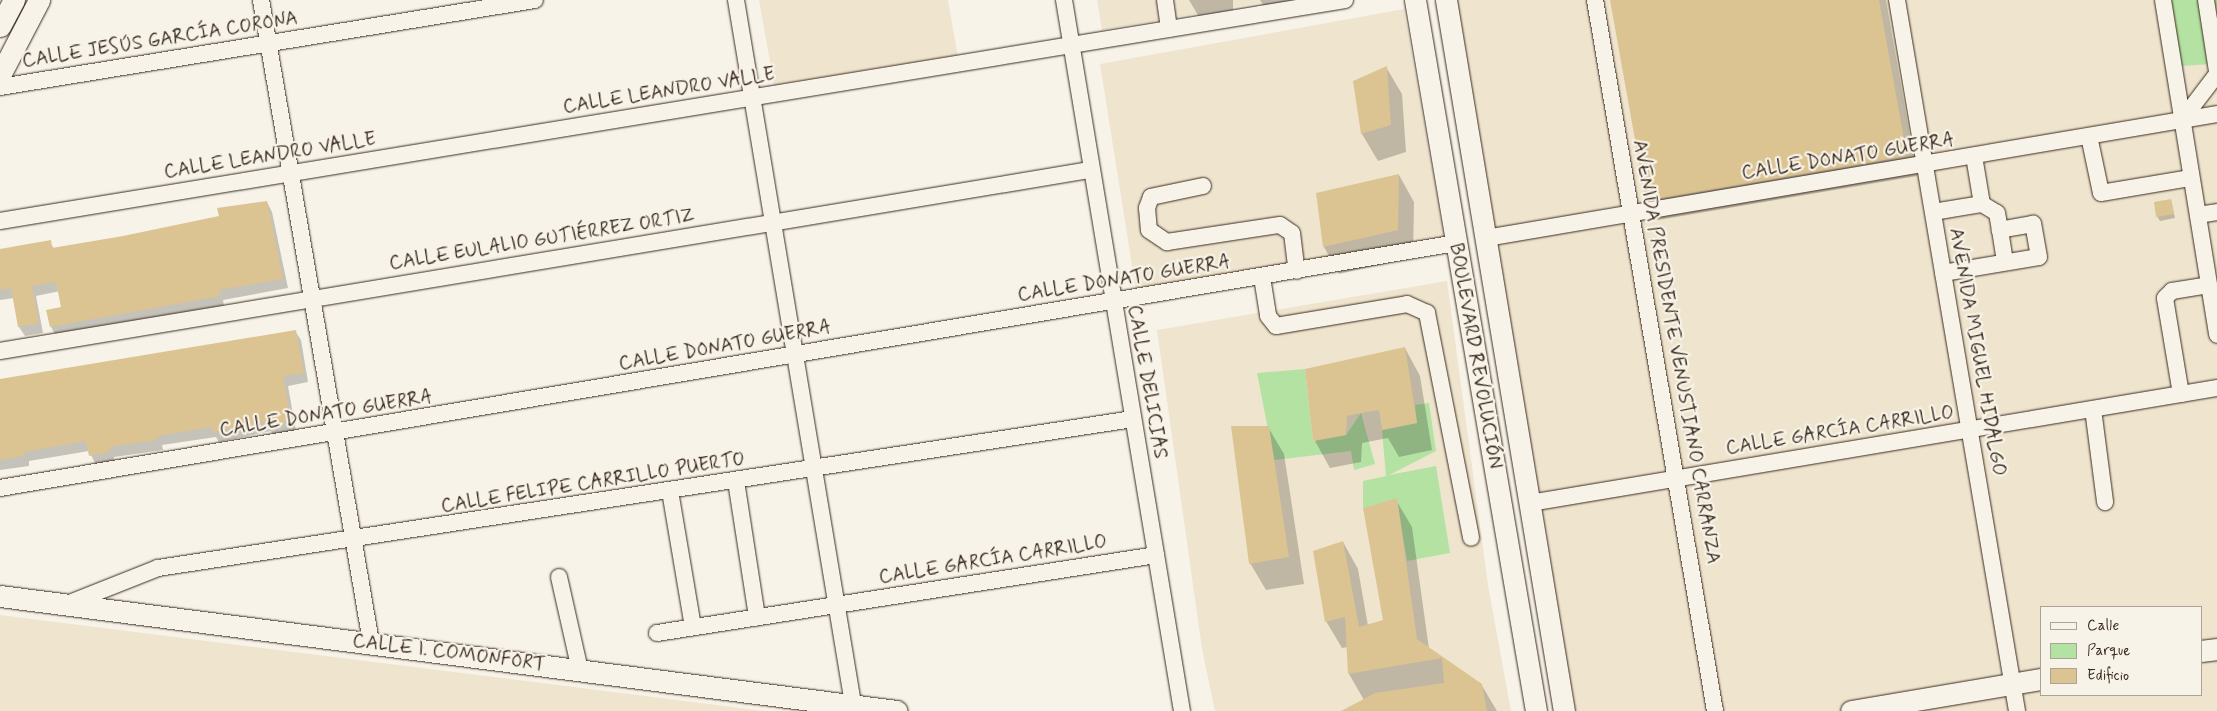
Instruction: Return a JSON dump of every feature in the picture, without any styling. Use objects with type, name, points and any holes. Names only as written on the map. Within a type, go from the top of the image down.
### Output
[{"type":"main road","points":[[0,26],[14,0]]},
{"type":"main road","points":[[0,75],[39,0]]},
{"type":"main road","name":"BOULEVARD REVOLUCIÓN","points":[[1415,0],[1536,711]]},
{"type":"main road","points":[[1446,0],[1564,711]]},
{"type":"main road","name":"CALLE I. COMONFORT","points":[[0,596],[371,642],[897,711]]},
{"type":"main road","points":[[2202,651],[2217,649]]},
{"type":"main road","points":[[1851,711],[2040,679]]},
{"type":"street","points":[[261,0],[371,642]]},
{"type":"street","name":"CALLE JESÚS GARCÍA CORONA","points":[[0,87],[535,0]]},
{"type":"street","points":[[736,0],[853,704]]},
{"type":"street","name":"CALLE DELICIAS","points":[[1064,0],[1090,170],[1182,711]]},
{"type":"street","points":[[1165,0],[1169,29]]},
{"type":"street","name":"CALLE LEANDRO VALLE","points":[[0,221],[1345,0]]},
{"type":"street","name":"AVENIDA PRESIDENTE VENUSTIANO CARRANZA","points":[[1595,0],[1715,711]]},
{"type":"street","name":"AVENIDA MIGUEL HIDALGO","points":[[1898,0],[2017,711]]},
{"type":"street","points":[[2163,0],[2217,335]]},
{"type":"street","points":[[2182,120],[2217,73],[2206,0]]},
{"type":"street","name":"CALLE DONATO GUERRA","points":[[1486,238],[2217,114]]},
{"type":"street","points":[[2089,136],[2102,193],[2191,178]]},
{"type":"street","points":[[1974,156],[1982,204]]},
{"type":"street","name":"CALLE EULALIO GUTIÉRREZ ORTIZ","points":[[0,350],[1090,170]]},
{"type":"street","points":[[1203,186],[1151,198],[1147,208],[1149,230],[1167,242],[1280,225],[1292,233],[1297,271]]},
{"type":"street","points":[[1933,212],[1982,204],[1997,213],[2005,262]]},
{"type":"street","points":[[2198,215],[2217,212]]},
{"type":"street","points":[[1943,273],[2039,257],[2033,224],[2000,230]]},
{"type":"street","name":"CALLE DONATO GUERRA","points":[[0,488],[1456,243]]},
{"type":"street","points":[[1262,277],[1268,316],[1276,326],[1407,304],[1420,307],[1427,313],[1471,538]]},
{"type":"street","points":[[2181,394],[2165,298],[2172,291],[2209,285]]},
{"type":"street","name":"CALLE GARCÍA CARRILLO","points":[[1530,503],[2217,388]]},
{"type":"street","points":[[2092,409],[2105,502]]},
{"type":"street","name":"CALLE FELIPE CARRILLO PUERTO","points":[[65,604],[158,568],[814,470],[1132,419]]},
{"type":"street","points":[[736,481],[756,617]]},
{"type":"street","points":[[670,491],[693,627]]},
{"type":"street","name":"CALLE GARCÍA CARRILLO","points":[[657,633],[1156,555]]},
{"type":"street","points":[[559,577],[580,670]]},
{"type":"shaded area","points":[[759,0],[948,0],[958,58],[775,90]]},
{"type":"shaded area","points":[[1097,0],[1276,0],[1102,30]]},
{"type":"shaded area","points":[[1438,0],[2217,0],[2217,711],[1559,711]]},
{"type":"shaded area","points":[[1404,9],[1446,247],[1137,297],[1100,64]]},
{"type":"shaded area","points":[[1447,281],[1488,585],[1511,711],[1215,711],[1202,649],[1157,330]]},
{"type":"shaded area","points":[[0,615],[764,711],[0,711]]},
{"type":"green space","points":[[2170,0],[2217,0],[2217,85],[2211,64],[2181,66]]},
{"type":"green space","points":[[1305,369],[1313,441],[1346,435],[1361,413],[1375,464],[1354,470],[1351,451],[1274,460],[1257,373]]},
{"type":"green space","points":[[1429,403],[1436,451],[1389,475],[1436,466],[1450,553],[1407,561],[1397,499],[1363,508],[1363,481],[1386,476],[1382,430],[1417,423],[1415,405]]},
{"type":"building","points":[[1610,0],[1879,0],[1907,156],[1646,201]]},
{"type":"building","points":[[1387,66],[1391,125],[1361,134],[1353,81]]},
{"type":"building","points":[[1399,174],[1398,230],[1323,247],[1316,193]]},
{"type":"building","points":[[2171,199],[2174,214],[2156,217],[2154,202]]},
{"type":"building","points":[[267,201],[283,279],[219,290],[220,296],[50,327],[46,310],[61,307],[56,282],[32,286],[39,323],[18,327],[11,288],[0,290],[0,249],[51,240],[52,248],[123,236],[219,216],[217,208]]},
{"type":"building","points":[[296,330],[304,373],[283,376],[291,421],[266,426],[265,422],[212,432],[211,427],[157,436],[158,440],[109,447],[110,452],[89,456],[86,441],[24,452],[25,456],[0,460],[0,379]]},
{"type":"building","points":[[1405,347],[1417,423],[1382,430],[1379,410],[1361,413],[1347,416],[1346,435],[1313,441],[1305,369]]},
{"type":"building","points":[[1231,426],[1269,426],[1289,557],[1249,564]]},
{"type":"building","points":[[1397,498],[1417,639],[1482,684],[1487,711],[1341,711],[1375,693],[1444,683],[1442,658],[1348,674],[1345,617],[1325,622],[1313,551],[1343,541],[1359,627],[1383,620],[1363,508]]}]
